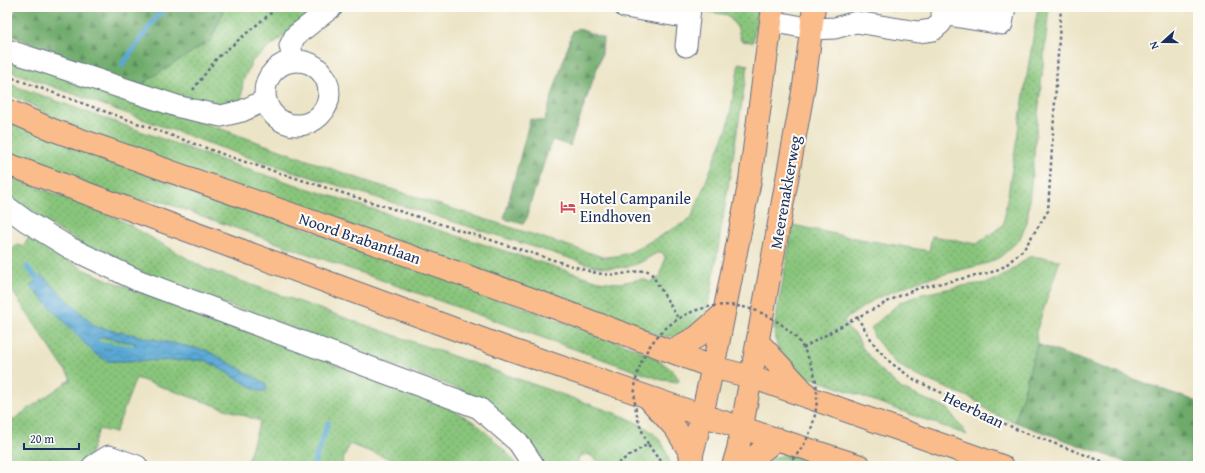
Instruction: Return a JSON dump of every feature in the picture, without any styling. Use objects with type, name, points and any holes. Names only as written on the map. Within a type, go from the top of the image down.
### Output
[{"type":"main road","name":"Meerenakkerweg","points":[[733,466],[752,377],[804,86],[814,7]]},
{"type":"main road","points":[[691,461],[724,313],[750,180],[772,14]]},
{"type":"main road","name":"Noord Brabantlaan","points":[[7,110],[53,130],[522,296],[712,367],[752,377]]},
{"type":"main road","points":[[7,164],[494,344],[647,397],[860,466]]},
{"type":"main road","points":[[670,351],[697,337],[724,313]]},
{"type":"main road","points":[[758,342],[810,398]]},
{"type":"main road","points":[[752,377],[1002,466]]},
{"type":"main road","points":[[647,397],[676,429],[691,461]]},
{"type":"main road","points":[[745,466],[777,439]]},
{"type":"street","points":[[294,61],[290,46],[295,36],[332,7]]},
{"type":"street","points":[[772,14],[812,29],[835,28],[856,22],[886,18],[918,32],[933,30],[941,23],[943,10],[1002,24],[1005,7]]},
{"type":"street","points":[[631,8],[690,13],[686,46]]},
{"type":"street","points":[[7,50],[180,107],[221,116],[242,112],[266,100]]},
{"type":"street","points":[[294,61],[304,62],[314,66],[322,73],[329,92],[328,102],[323,112],[316,119],[306,124],[296,125],[286,123],[277,118],[270,110],[266,100],[265,90],[268,79],[274,70],[283,64],[294,61]]},
{"type":"street","points":[[7,206],[26,221],[70,248],[137,280],[479,408],[518,442],[534,466]]},
{"type":"street","points":[[93,466],[109,456],[137,466]]},
{"type":"path","points":[[180,107],[217,58],[278,7]]},
{"type":"path","points":[[804,348],[857,317],[897,297],[919,288],[998,269],[1005,266],[1024,249],[1048,211],[1061,7]]},
{"type":"path","points":[[7,76],[242,161],[585,270],[610,276],[646,270],[651,273],[678,318]]},
{"type":"path","points":[[667,466],[657,457],[641,431],[635,403],[637,374],[645,354],[656,336],[667,326],[678,318],[694,310],[711,306],[729,305],[747,307],[764,313],[779,322],[804,348],[812,366],[817,387],[817,407],[812,427],[803,446],[785,466]]},
{"type":"path","name":"Heerbaan","points":[[857,317],[876,347],[892,363],[915,380],[1018,430],[1115,466]]},
{"type":"path","points":[[613,466],[648,444]]},
{"type":"green space","points":[[18,7],[221,7],[223,13],[211,40],[146,81],[139,88],[111,75],[7,34],[7,21]]},
{"type":"green space","points":[[221,7],[321,7],[252,61],[243,81],[241,102],[246,115],[139,88],[223,13]]},
{"type":"green space","points":[[699,7],[758,7],[753,42],[741,41],[738,29],[728,15],[698,10]]},
{"type":"green space","points":[[1038,7],[1049,7],[1027,223],[1019,240],[1000,257],[988,263],[918,281],[875,299],[844,320],[849,330],[856,335],[862,347],[879,369],[902,389],[948,409],[967,435],[796,372],[780,353],[776,343],[774,328],[793,225],[849,237],[929,251],[932,236],[977,244],[1003,225]]},
{"type":"green space","points":[[577,28],[603,38],[602,54],[570,146],[552,140],[528,210],[528,216],[523,224],[504,219],[530,119],[544,121],[573,30],[575,31]]},
{"type":"green space","points":[[7,57],[174,112],[366,181],[603,257],[618,256],[631,252],[691,219],[728,126],[739,63],[748,65],[710,298],[705,315],[698,324],[676,336],[663,337],[67,128],[30,104],[7,94],[7,83],[240,167],[599,281],[619,283],[642,279],[648,281],[649,283],[661,276],[665,260],[664,255],[661,252],[635,265],[608,268],[588,264],[244,156],[7,70]]},
{"type":"green space","points":[[7,120],[635,348],[665,365],[679,379],[678,382],[662,380],[630,369],[160,201],[115,198],[7,155]]},
{"type":"green space","points":[[7,175],[119,219],[204,268],[623,416],[640,424],[660,440],[668,456],[670,466],[610,466],[607,461],[599,462],[590,455],[586,454],[579,457],[578,461],[580,466],[544,466],[538,454],[475,398],[462,390],[181,288],[99,255],[29,212],[7,194]]},
{"type":"green space","points":[[30,236],[85,270],[106,279],[442,404],[476,423],[513,459],[516,466],[410,466],[349,444],[341,466],[246,466],[260,421],[136,378],[115,433],[99,429],[86,466],[16,466],[7,452],[7,424],[71,379],[7,283],[7,252],[18,245],[23,247]],"holes":[[[42,277],[96,327],[208,351],[259,391],[205,360],[108,361],[38,280]]]},
{"type":"green space","points":[[1030,256],[1060,260],[1036,332],[1037,344],[1015,422],[993,414],[973,399],[915,375],[894,362],[874,337],[871,328],[899,303],[922,294],[987,283],[1008,273]]},
{"type":"green space","points":[[102,337],[135,343],[136,350],[104,349],[98,343],[97,339]]},
{"type":"green space","points":[[1037,344],[1198,402],[1198,466],[1136,466],[1015,422]]},
{"type":"green space","points":[[780,456],[790,456],[826,466],[758,466],[769,459]]},
{"type":"water","points":[[42,276],[96,327],[208,351],[265,383],[267,387],[265,391],[259,391],[205,360],[108,361],[95,354],[30,286]],"holes":[[[102,337],[135,343],[136,350],[104,349],[98,343],[97,339]]]},
{"type":"waterway","points":[[122,65],[164,7]]},
{"type":"waterway","points":[[27,267],[43,285]]},
{"type":"waterway","points":[[95,341],[100,345],[143,349]]},
{"type":"waterway","points":[[313,466],[328,423]]},
{"type":"place","name":"Hotel Campanile Eindhoven","points":[[568,207]]}]
